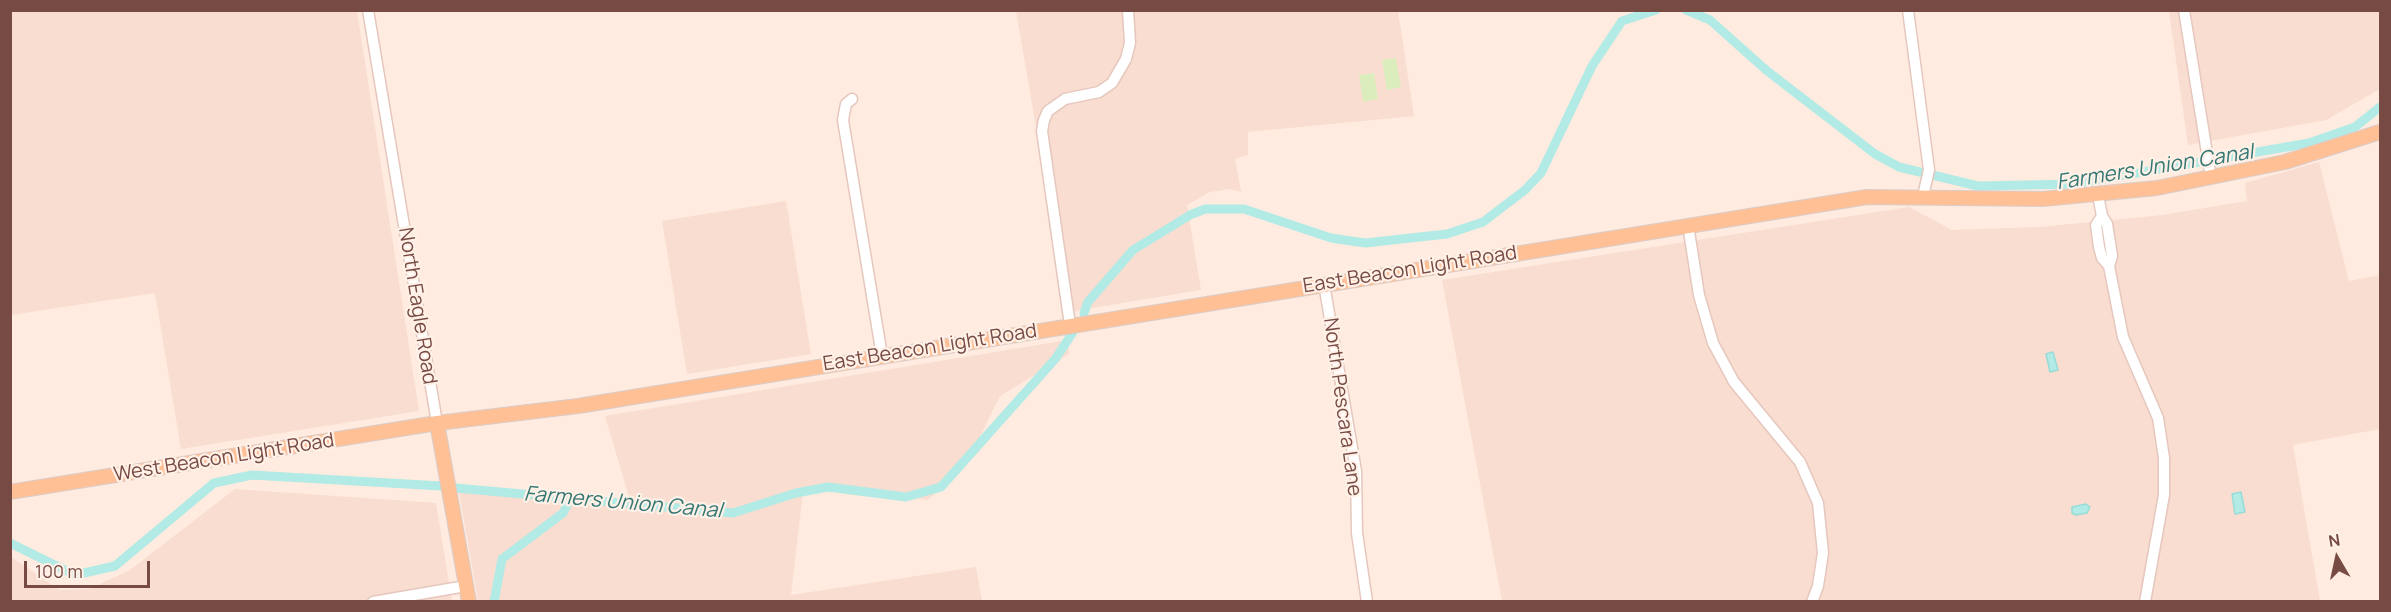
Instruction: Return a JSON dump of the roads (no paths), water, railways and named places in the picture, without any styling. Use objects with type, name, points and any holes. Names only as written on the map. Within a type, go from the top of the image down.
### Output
[{"type":"main road","name":"East Beacon Light Road","points":[[437,423],[578,405],[1867,197],[1923,196],[1993,200],[2098,195],[2211,178],[2323,152],[2380,132]]},
{"type":"main road","name":"West Beacon Light Road","points":[[10,492],[437,423]]},
{"type":"main road","name":"North Eagle Road","points":[[437,423],[469,602]]},
{"type":"street","name":"North Eagle Road","points":[[368,10],[437,423]]},
{"type":"street","points":[[1070,325],[1042,131],[1044,120],[1048,111],[1065,99],[1099,92],[1112,83],[1126,59],[1130,44],[1128,10]]},
{"type":"street","points":[[1908,10],[1928,174],[1923,196]]},
{"type":"street","points":[[2184,10],[2211,178]]},
{"type":"street","points":[[852,99],[846,104],[843,120],[882,356]]},
{"type":"street","points":[[2098,195],[2102,216],[2096,225],[2099,247],[2102,258],[2109,266],[2123,337],[2158,418],[2164,458],[2163,505],[2151,555],[2145,602]]},
{"type":"street","points":[[1688,225],[1699,295],[1713,343],[1734,382],[1800,462],[1818,503],[1823,553],[1818,586],[1812,602]]},
{"type":"street","name":"North Pescara Lane","points":[[1324,284],[1356,471],[1357,533],[1367,602]]},
{"type":"street","points":[[373,602],[466,586]]},
{"type":"water","points":[[2053,352],[2058,370],[2050,372],[2046,354]]},
{"type":"water","points":[[2241,492],[2245,512],[2235,514],[2232,494]]},
{"type":"water","points":[[2086,504],[2090,507],[2087,513],[2076,515],[2072,513],[2072,507]]},
{"type":"waterway","name":"Farmers Union Canal","points":[[1084,313],[1088,302],[1133,250],[1190,215],[1205,209],[1244,209],[1331,238],[1365,243],[1447,234],[1483,222],[1525,190],[1541,173],[1592,66],[1622,21],[1656,10]]},
{"type":"waterway","name":"Farmers Union Canal","points":[[1686,10],[1710,20],[1766,70],[1875,154],[1899,167],[1978,186],[2074,184],[2309,143],[2355,127],[2380,107]]},
{"type":"waterway","name":"Farmers Union Canal","points":[[456,488],[733,513],[796,493],[828,487],[906,497],[941,487],[1056,358],[1073,332]]},
{"type":"waterway","name":"Farmers Union Canal","points":[[10,543],[75,575],[115,566],[214,483],[252,475],[441,486]]},
{"type":"waterway","points":[[494,602],[502,559],[563,513],[571,498]]}]
